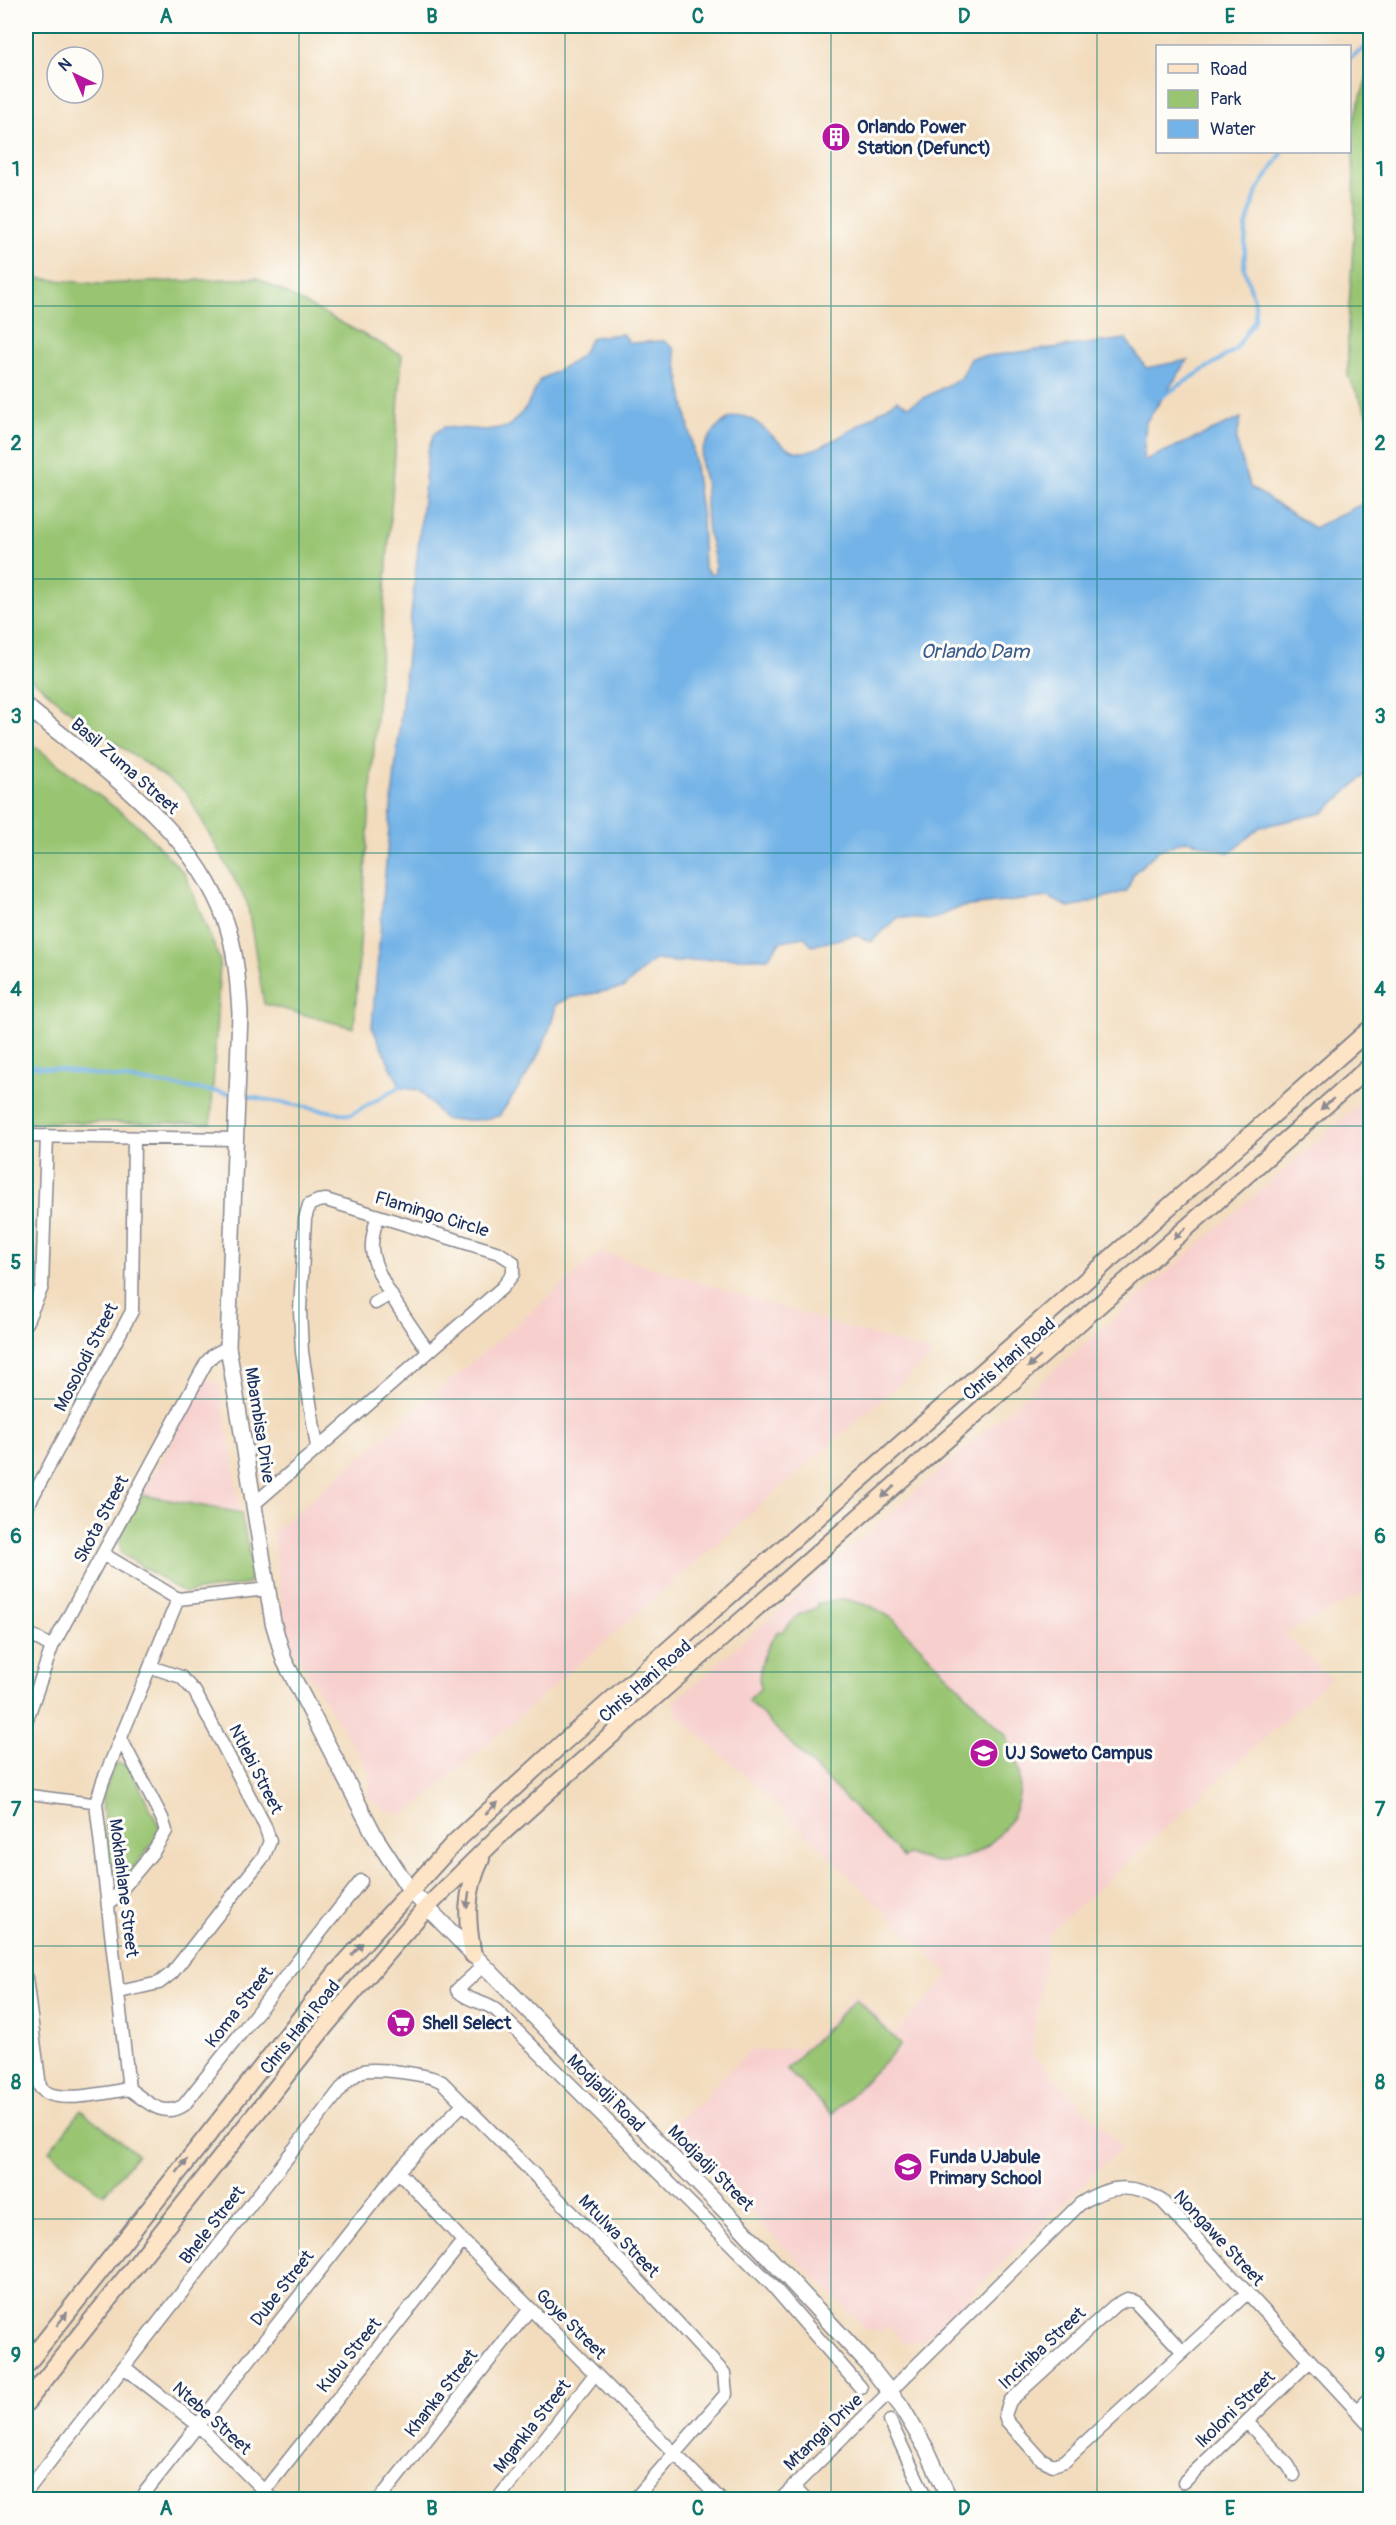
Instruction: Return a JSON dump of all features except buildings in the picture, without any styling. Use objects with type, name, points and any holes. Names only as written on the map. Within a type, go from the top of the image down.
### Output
[{"type":"main road","name":"Chris Hani Road","points":[[26,2365],[296,2021],[336,1973],[455,1842],[530,1772],[1371,1029]]},
{"type":"main road","name":"Chris Hani Road","points":[[26,2403],[326,2025],[426,1908],[487,1848],[1371,1066]]},
{"type":"main road","points":[[478,1961],[467,1923],[468,1893],[487,1848]]},
{"type":"street","name":"Basil Zuma Street","points":[[26,706],[148,809],[180,843],[214,895],[231,940],[238,981],[240,1013],[234,1139]]},
{"type":"street","points":[[26,1136],[234,1139]]},
{"type":"street","points":[[26,1323],[42,1287],[47,1136]]},
{"type":"street","name":"Mosolodi Street","points":[[26,1509],[132,1311],[134,1138]]},
{"type":"street","name":"Mbambisa Drive","points":[[234,1139],[228,1347],[278,1646],[376,1838],[410,1890]]},
{"type":"street","name":"Flamingo Circle","points":[[253,1504],[510,1280],[515,1266],[506,1256],[326,1200],[312,1202],[306,1210],[300,1310],[302,1352],[317,1447]]},
{"type":"street","points":[[377,1217],[372,1252],[391,1294],[428,1351]]},
{"type":"street","points":[[375,1303],[391,1294]]},
{"type":"street","name":"Skota Street","points":[[26,1722],[52,1647],[207,1364],[213,1355],[228,1347]]},
{"type":"street","points":[[103,1554],[178,1599],[268,1589]]},
{"type":"street","name":"Mokhahlane Street","points":[[129,2089],[96,1803],[103,1780],[178,1599]]},
{"type":"street","points":[[26,1632],[52,1647]]},
{"type":"street","name":"Ntlebi Street","points":[[119,1992],[159,1983],[172,1972],[264,1856],[270,1841],[265,1826],[195,1692],[181,1677],[151,1667]]},
{"type":"street","points":[[108,1906],[157,1847],[166,1831],[162,1818],[121,1739]]},
{"type":"street","points":[[26,1794],[96,1803]]},
{"type":"street","name":"Koma Street","points":[[129,2089],[164,2111],[172,2112],[184,2105],[361,1881]]},
{"type":"street","name":"Modjadji Street","points":[[410,1890],[785,2272],[891,2391],[927,2450],[951,2499]]},
{"type":"street","name":"Modjadji Road","points":[[478,1961],[457,1990],[465,1997],[482,2002],[497,2011],[772,2285],[861,2388]]},
{"type":"street","points":[[26,1978],[40,2086],[43,2092],[61,2097],[129,2089]]},
{"type":"street","name":"Bhele Street","points":[[26,2493],[354,2075],[367,2070],[433,2077],[442,2082],[462,2104]]},
{"type":"street","name":"Dube Street","points":[[139,2499],[398,2171],[462,2104]]},
{"type":"street","name":"Mtulwa Street","points":[[462,2104],[626,2267],[724,2373],[727,2385],[726,2394],[674,2454]]},
{"type":"street","name":"Goye Street","points":[[398,2171],[463,2241],[721,2499]]},
{"type":"street","name":"Nongawe Street","points":[[891,2391],[1080,2204],[1108,2189],[1124,2187],[1140,2189],[1162,2202],[1371,2425]]},
{"type":"street","name":"Kubu Street","points":[[268,2495],[463,2241]]},
{"type":"street","points":[[772,2285],[785,2272]]},
{"type":"street","name":"Inciniba Street","points":[[1182,2352],[1135,2301],[1127,2299],[1114,2306],[1010,2401],[1005,2415],[1007,2421],[1041,2459],[1053,2465],[1065,2461],[1246,2294]]},
{"type":"street","name":"Khanka Street","points":[[379,2499],[530,2309]]},
{"type":"street","name":"Ikoloni Street","points":[[1184,2482],[1310,2361]]},
{"type":"street","name":"Ntebe Street","points":[[124,2367],[198,2425],[268,2495]]},
{"type":"street","name":"Mgankla Street","points":[[497,2499],[595,2374]]},
{"type":"street","name":"Mtangai Drive","points":[[780,2499],[891,2391]]},
{"type":"street","points":[[1357,2410],[1371,2397]]},
{"type":"street","points":[[890,2421],[925,2494],[943,2482]]},
{"type":"street","points":[[1246,2422],[1294,2475]]},
{"type":"street","points":[[634,2499],[674,2454]]},
{"type":"street","points":[[793,2486],[806,2499]]},
{"type":"shaded area","name":"UJ Soweto Campus","points":[[1370,1095],[1370,1590],[1285,1634],[1330,1679],[1049,1933],[1031,2054],[1122,2147],[923,2341],[904,2342],[888,2325],[880,2332],[866,2329],[665,2127],[708,2098],[709,2090],[750,2051],[804,2047],[856,1993],[894,2034],[950,1975],[763,1792],[677,1714],[674,1702]]},
{"type":"shaded area","points":[[601,1252],[934,1354],[406,1815],[387,1811],[368,1796],[370,1773],[287,1640],[273,1532]]},
{"type":"shaded area","points":[[207,1380],[219,1383],[241,1513],[142,1495]]},
{"type":"green space","points":[[1370,69],[1370,419],[1348,376],[1348,323],[1355,215],[1352,124]]},
{"type":"green space","points":[[26,277],[98,284],[257,278],[402,355],[354,1028],[264,1004],[247,902],[186,792],[70,711],[26,674]]},
{"type":"green space","points":[[26,740],[139,826],[185,874],[220,961],[211,1123],[26,1122]]},
{"type":"green space","points":[[142,1495],[241,1513],[253,1573],[248,1584],[184,1593],[122,1554],[120,1540],[122,1532]]},
{"type":"green space","points":[[844,1599],[871,1606],[892,1618],[1005,1734],[1018,1766],[1020,1787],[1017,1802],[1004,1829],[994,1840],[969,1856],[939,1862],[908,1855],[904,1858],[748,1700],[760,1689],[763,1658],[778,1631],[781,1632],[798,1615],[818,1607],[817,1603]]},
{"type":"green space","points":[[118,1763],[129,1766],[161,1830],[159,1836],[122,1882],[109,1876],[102,1799],[114,1766]]},
{"type":"green space","points":[[856,1999],[901,2045],[832,2114],[786,2069]]},
{"type":"green space","points":[[81,2110],[137,2154],[104,2195],[49,2151]]},
{"type":"water","name":"Orlando Dam","points":[[623,334],[630,343],[664,341],[674,349],[692,444],[702,519],[704,567],[711,575],[715,572],[715,562],[708,529],[706,488],[701,454],[715,430],[727,419],[739,416],[749,418],[790,449],[801,452],[810,451],[864,422],[897,400],[909,406],[961,378],[971,358],[1126,339],[1146,368],[1188,360],[1146,422],[1143,461],[1241,418],[1236,440],[1250,487],[1314,528],[1370,500],[1370,771],[1323,813],[1260,827],[1230,853],[1187,840],[1159,850],[1134,873],[1127,891],[1070,908],[1048,897],[961,907],[933,919],[898,917],[871,942],[855,935],[812,946],[805,937],[781,941],[768,958],[717,958],[678,962],[654,960],[623,988],[569,998],[556,1004],[548,1034],[541,1049],[526,1077],[499,1116],[478,1120],[445,1120],[419,1090],[401,1088],[372,1027],[389,829],[428,451],[434,434],[444,427],[485,430],[508,427],[526,408],[540,380],[573,362],[594,337]]},
{"type":"waterway","points":[[1351,57],[1366,47],[1370,39]]},
{"type":"waterway","points":[[1161,397],[1235,350],[1255,319],[1255,303],[1244,268],[1246,227],[1257,191],[1282,153]]},
{"type":"waterway","points":[[26,1065],[233,1094]]},
{"type":"waterway","points":[[240,1095],[350,1115],[403,1085]]},
{"type":"place","name":"Orlando Power Station (Defunct)","points":[[836,137]]},
{"type":"place","name":"UJ Soweto Campus","points":[[984,1753]]},
{"type":"place","name":"Shell Select","points":[[401,2023]]},
{"type":"place","name":"Funda UJabule Primary School","points":[[908,2167]]}]
